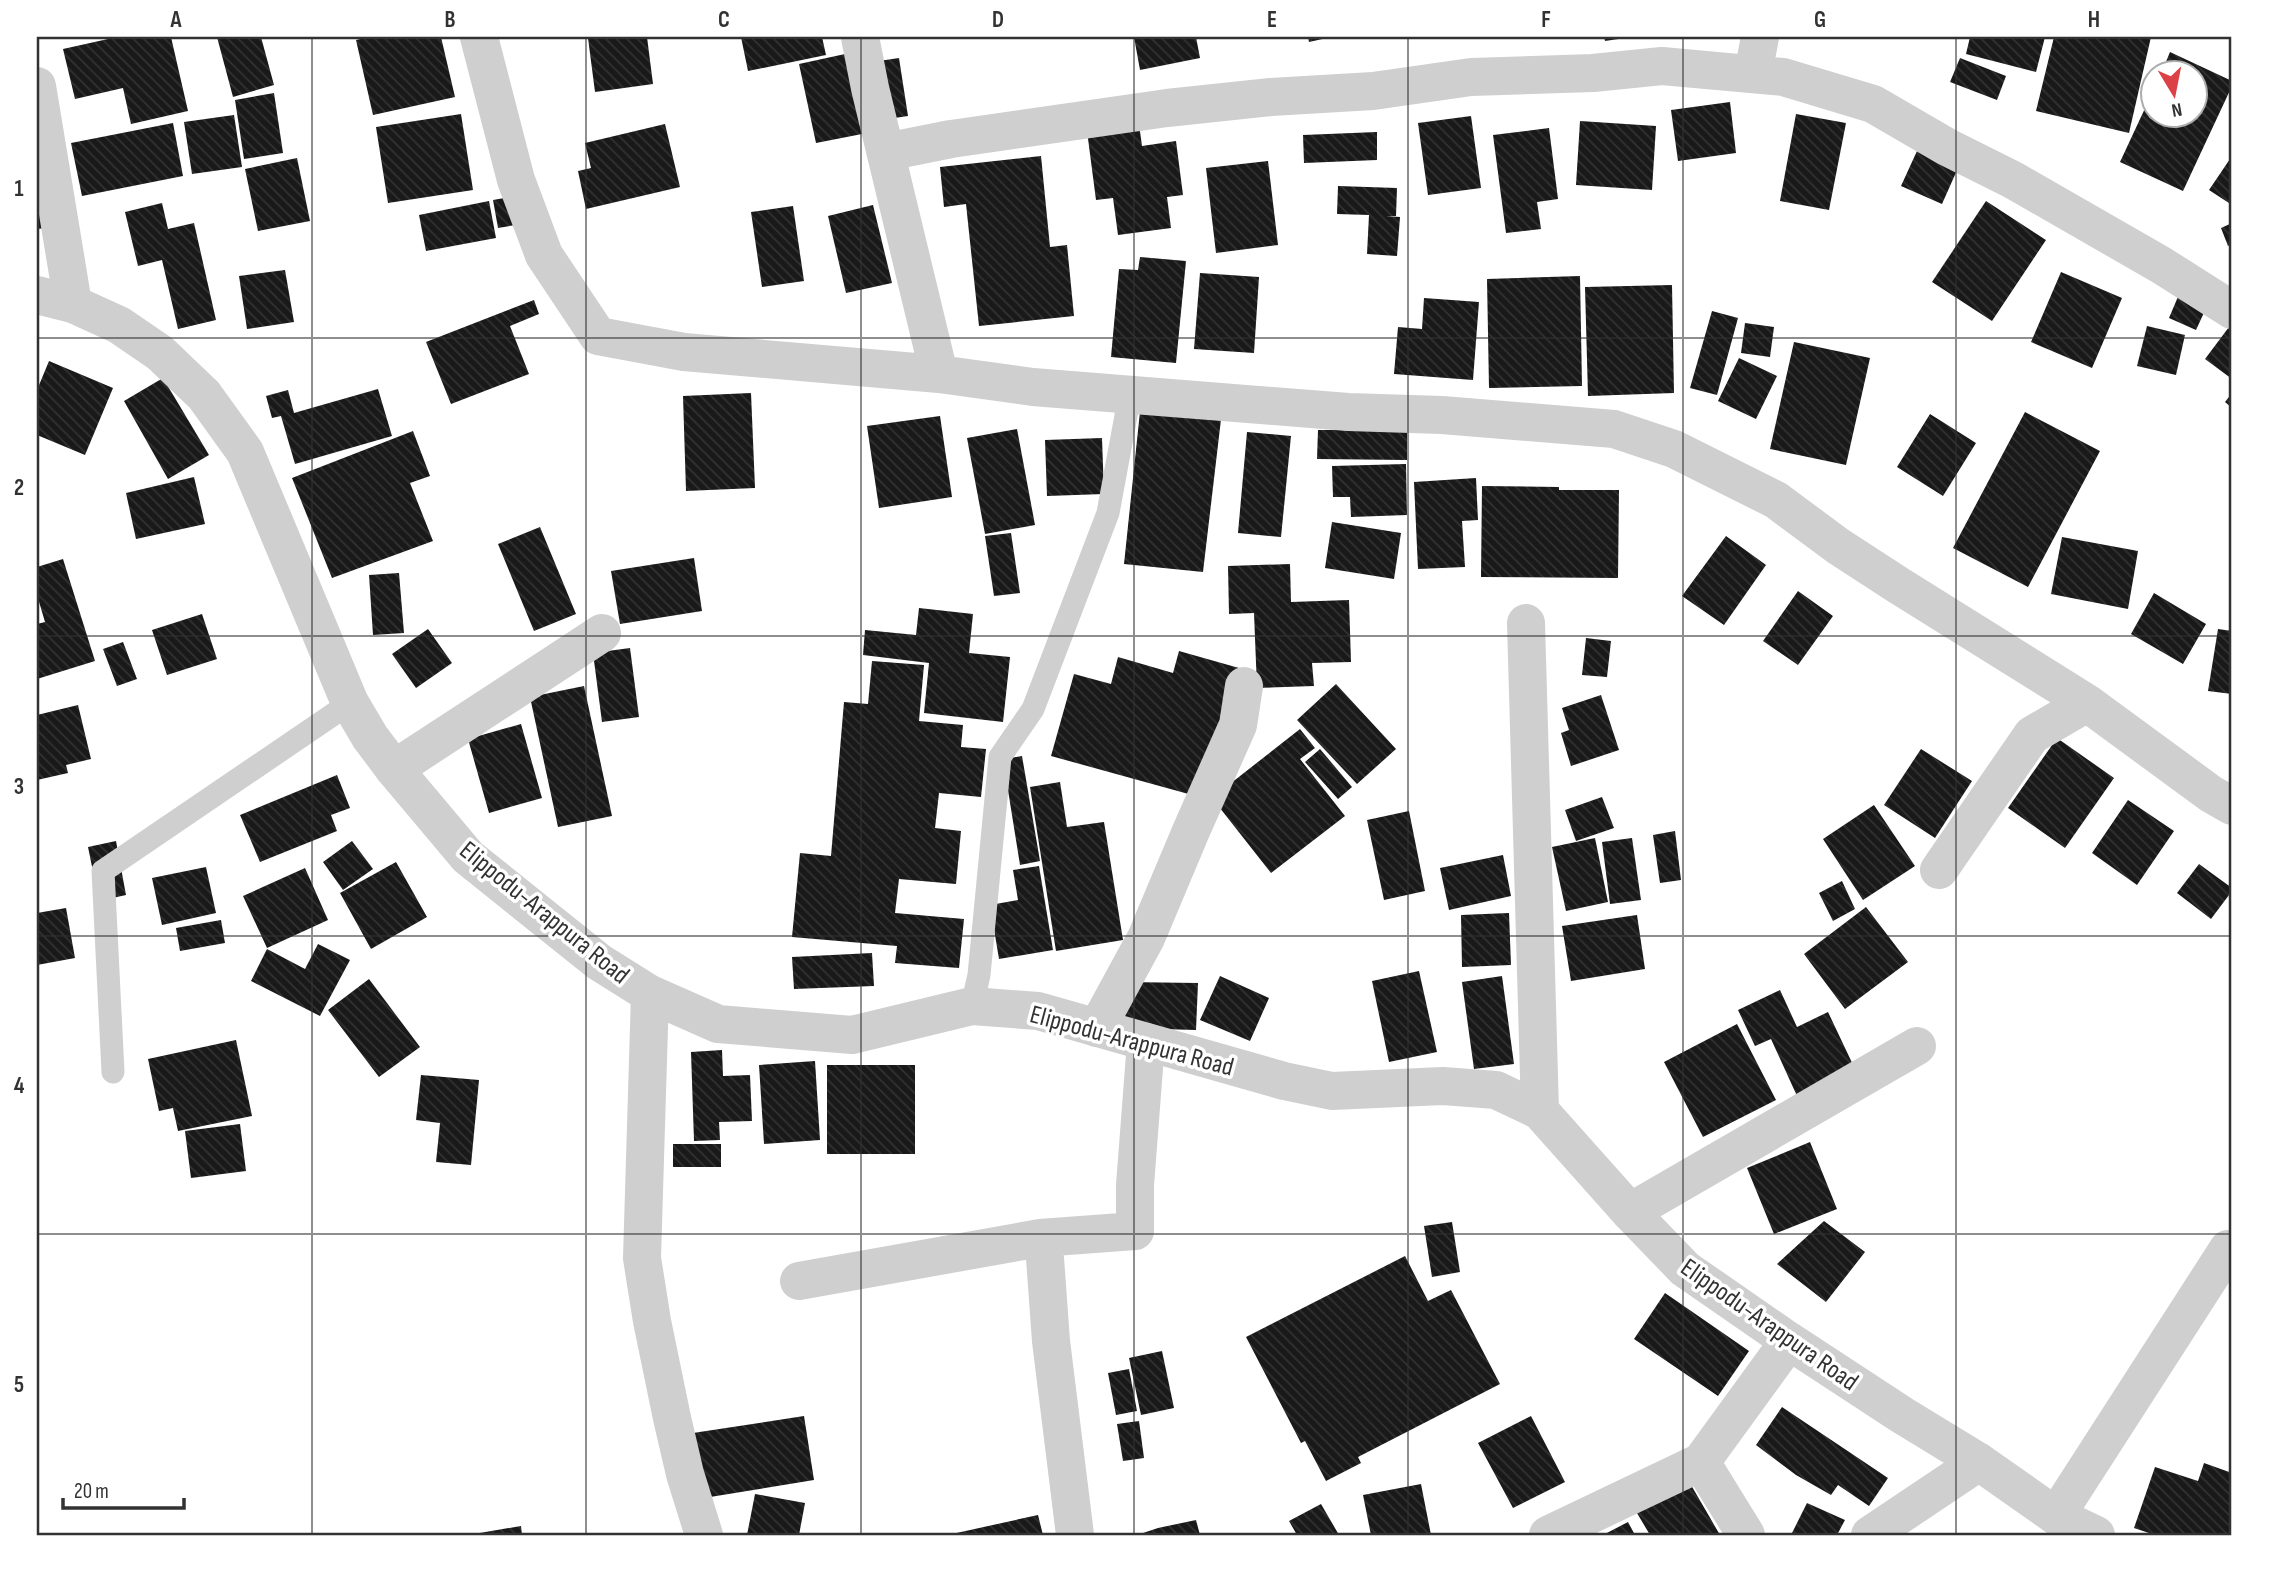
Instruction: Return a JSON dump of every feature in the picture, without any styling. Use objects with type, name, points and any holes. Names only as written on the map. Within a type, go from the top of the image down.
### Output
[{"type":"street","points":[[479,37],[516,180],[544,255],[598,336],[684,352],[939,374],[1033,387],[1348,412],[1442,415],[1614,429],[1674,449],[1776,500],[1888,579],[2087,703],[2211,794],[2232,806]]},
{"type":"street","points":[[860,37],[939,374]]},
{"type":"street","points":[[1754,74],[1760,37]]},
{"type":"street","points":[[886,152],[951,139],[1167,108],[1270,97],[1373,91],[1471,78],[1593,74],[1662,66],[1783,77],[1872,104],[1947,147],[2013,180],[2161,265],[2232,310]]},
{"type":"street","points":[[37,86],[73,304]]},
{"type":"street","name":"Elippodu-Arappura Road","points":[[37,295],[73,304],[119,325],[160,353],[204,395],[244,452],[350,703],[370,737],[468,856],[599,962],[650,995],[718,1024],[852,1035],[972,1006],[1038,1011],[1284,1081],[1332,1091],[1443,1086],[1496,1090],[1540,1111],[1685,1269],[1789,1341],[1979,1462],[2056,1516],[2096,1535]]},
{"type":"street","points":[[1526,622],[1540,1111]]},
{"type":"street","points":[[394,769],[602,633]]},
{"type":"street","points":[[1097,1028],[1146,938],[1238,725],[1244,687]]},
{"type":"street","points":[[1939,870],[2032,734],[2087,703]]},
{"type":"street","points":[[650,995],[642,1258],[672,1418],[685,1474],[704,1535]]},
{"type":"street","points":[[799,1281],[1040,1238],[1135,1231],[1135,1185],[1146,1042]]},
{"type":"street","points":[[1630,1212],[1917,1046]]},
{"type":"street","points":[[1040,1238],[1045,1258],[1051,1340],[1075,1535]]},
{"type":"street","points":[[2056,1516],[2228,1249],[2232,1250]]},
{"type":"street","points":[[1548,1535],[1701,1462],[1789,1341]]},
{"type":"street","points":[[1701,1462],[1746,1535]]},
{"type":"street","points":[[1870,1535],[1979,1462]]},
{"type":"lane","points":[[972,1006],[979,975],[1000,757],[1033,709],[1108,513],[1130,394]]},
{"type":"lane","points":[[113,1072],[103,871],[350,703]]},
{"type":"building","points":[[117,37],[171,37],[188,111],[131,124],[123,88],[75,99],[63,49]]},
{"type":"building","points":[[217,37],[261,37],[274,85],[233,97]]},
{"type":"building","points":[[369,37],[441,37],[455,97],[373,115],[356,40]]},
{"type":"building","points":[[647,37],[653,84],[595,92],[588,38]]},
{"type":"building","points":[[741,37],[822,37],[826,55],[748,71]]},
{"type":"building","points":[[1134,37],[1196,37],[1200,58],[1140,70]]},
{"type":"building","points":[[1308,37],[1327,37],[1327,38],[1309,42]]},
{"type":"building","points":[[1604,37],[1625,37],[1625,38],[1605,41]]},
{"type":"building","points":[[1970,37],[2045,37],[2036,72],[1966,54]]},
{"type":"building","points":[[2054,37],[2151,37],[2146,60],[2140,60],[2140,85],[2129,133],[2036,111]]},
{"type":"building","points":[[2170,52],[2187,60],[2167,60]]},
{"type":"building","points":[[845,54],[862,134],[816,143],[799,64]]},
{"type":"building","points":[[899,58],[908,116],[881,120],[872,62]]},
{"type":"building","points":[[1960,58],[2006,76],[1997,100],[1950,82]]},
{"type":"building","points":[[2210,71],[2232,81],[2183,191],[2120,162],[2140,119],[2140,130],[2210,130]]},
{"type":"building","points":[[274,93],[283,153],[244,159],[235,100]]},
{"type":"building","points":[[1730,102],[1736,153],[1678,161],[1671,110]]},
{"type":"building","points":[[461,114],[473,190],[388,203],[376,127]]},
{"type":"building","points":[[1796,114],[1846,123],[1829,210],[1780,201]]},
{"type":"building","points":[[234,115],[242,167],[192,174],[184,122]]},
{"type":"building","points":[[1471,116],[1481,188],[1428,195],[1418,123]]},
{"type":"building","points":[[1580,121],[1656,126],[1652,190],[1576,185]]},
{"type":"building","points":[[173,123],[183,176],[82,196],[71,143]]},
{"type":"building","points":[[665,124],[680,187],[586,209],[578,171],[591,168],[585,143]]},
{"type":"building","points":[[1139,124],[1142,146],[1176,141],[1183,195],[1167,197],[1171,228],[1118,235],[1113,198],[1096,200],[1087,131]]},
{"type":"building","points":[[1549,128],[1558,199],[1537,202],[1541,229],[1506,233],[1493,135]]},
{"type":"building","points":[[1377,132],[1377,160],[1304,163],[1303,135]]},
{"type":"building","points":[[1917,151],[1958,168],[1942,204],[1901,186]]},
{"type":"building","points":[[1041,156],[1050,247],[1067,245],[1074,316],[979,326],[966,204],[944,207],[940,167]]},
{"type":"building","points":[[2232,156],[2232,205],[2209,190]]},
{"type":"building","points":[[297,158],[310,221],[258,231],[245,169]]},
{"type":"building","points":[[1268,161],[1278,245],[1216,253],[1206,168]]},
{"type":"building","points":[[37,169],[47,228],[37,229]]},
{"type":"building","points":[[1338,186],[1397,188],[1396,216],[1386,216],[1400,217],[1397,256],[1367,254],[1369,215],[1337,214]]},
{"type":"building","points":[[516,196],[521,224],[498,228],[493,200]]},
{"type":"building","points":[[489,201],[496,238],[426,251],[419,215]]},
{"type":"building","points":[[1986,201],[2046,240],[1992,321],[1932,282]]},
{"type":"building","points":[[162,203],[168,229],[194,223],[216,320],[178,329],[162,260],[138,266],[125,212]]},
{"type":"building","points":[[873,205],[892,283],[846,293],[828,216]]},
{"type":"building","points":[[793,206],[804,281],[762,287],[751,212]]},
{"type":"building","points":[[2232,223],[2232,244],[2228,246],[2221,228]]},
{"type":"building","points":[[1140,257],[1186,261],[1176,363],[1111,357],[1119,269],[1138,270]]},
{"type":"building","points":[[285,270],[294,322],[247,329],[239,276]]},
{"type":"building","points":[[2061,272],[2122,298],[2092,368],[2031,342]]},
{"type":"building","points":[[1200,273],[1259,277],[1254,353],[1194,349]]},
{"type":"building","points":[[1580,276],[1582,386],[1489,388],[1487,279]]},
{"type":"building","points":[[1672,285],[1674,393],[1588,396],[1585,287]]},
{"type":"building","points":[[2180,292],[2208,304],[2196,330],[2169,318]]},
{"type":"building","points":[[1424,298],[1479,302],[1473,380],[1394,374],[1398,327],[1422,329]]},
{"type":"building","points":[[534,300],[539,314],[510,326],[529,374],[451,404],[426,342]]},
{"type":"building","points":[[1712,311],[1738,318],[1717,395],[1690,388]]},
{"type":"building","points":[[1745,323],[1774,327],[1770,357],[1741,353]]},
{"type":"building","points":[[2147,326],[2185,335],[2176,375],[2137,366]]},
{"type":"building","points":[[2229,327],[2232,329],[2232,379],[2205,359]]},
{"type":"building","points":[[1794,342],[1870,358],[1846,465],[1770,449]]},
{"type":"building","points":[[1739,358],[1777,376],[1756,419],[1718,401]]},
{"type":"building","points":[[49,361],[113,388],[85,455],[37,435],[37,390]]},
{"type":"building","points":[[163,378],[209,455],[168,479],[124,401]]},
{"type":"building","points":[[378,389],[392,436],[295,464],[281,416],[272,418],[266,396],[288,390],[294,413]]},
{"type":"building","points":[[751,393],[755,488],[686,491],[683,396]]},
{"type":"building","points":[[2232,393],[2232,408],[2225,402]]},
{"type":"building","points":[[1141,402],[1222,411],[1203,572],[1124,564]]},
{"type":"building","points":[[2025,412],[2100,451],[2028,587],[1953,548]]},
{"type":"building","points":[[1930,414],[1976,443],[1943,496],[1897,467]]},
{"type":"building","points":[[940,416],[952,497],[879,508],[867,426]]},
{"type":"building","points":[[1017,429],[1035,525],[985,534],[967,438]]},
{"type":"building","points":[[1318,430],[1407,430],[1407,460],[1317,459]]},
{"type":"building","points":[[413,431],[430,476],[410,483],[433,541],[332,578],[292,478]]},
{"type":"building","points":[[1247,432],[1291,436],[1281,537],[1238,533]]},
{"type":"building","points":[[1102,438],[1104,494],[1047,496],[1045,440]]},
{"type":"building","points":[[1406,464],[1407,515],[1351,517],[1350,497],[1333,497],[1332,466]]},
{"type":"building","points":[[194,477],[205,524],[136,539],[126,493]]},
{"type":"building","points":[[1476,478],[1478,520],[1462,521],[1465,567],[1418,569],[1414,482]]},
{"type":"building","points":[[1482,486],[1619,490],[1618,578],[1481,577]]},
{"type":"building","points":[[1332,522],[1401,533],[1394,579],[1325,568]]},
{"type":"building","points":[[540,527],[576,614],[534,631],[498,544]]},
{"type":"building","points":[[1011,533],[1020,593],[994,596],[985,536]]},
{"type":"building","points":[[1726,536],[1766,565],[1724,625],[1682,596]]},
{"type":"building","points":[[2062,537],[2138,551],[2128,609],[2051,594]]},
{"type":"building","points":[[694,558],[702,611],[620,624],[611,571]]},
{"type":"building","points":[[63,559],[95,661],[37,679],[37,624],[45,622],[37,595],[37,567]]},
{"type":"building","points":[[1290,564],[1291,602],[1349,600],[1351,662],[1312,663],[1314,686],[1257,688],[1254,613],[1229,614],[1228,566]]},
{"type":"building","points":[[399,573],[404,633],[373,635],[369,575]]},
{"type":"building","points":[[1798,591],[1833,616],[1798,665],[1763,641]]},
{"type":"building","points":[[2154,593],[2206,624],[2183,664],[2131,634]]},
{"type":"building","points":[[919,608],[973,614],[969,653],[1010,657],[1003,722],[924,713],[929,663],[863,655],[865,630],[916,635]]},
{"type":"building","points":[[202,614],[217,659],[167,675],[152,630]]},
{"type":"building","points":[[428,629],[452,663],[416,688],[392,654]]},
{"type":"building","points":[[2218,629],[2232,631],[2232,694],[2208,691]]},
{"type":"building","points":[[1586,638],[1611,641],[1607,677],[1582,675]]},
{"type":"building","points":[[123,642],[137,679],[117,686],[103,649]]},
{"type":"building","points":[[630,648],[639,717],[602,722],[593,653]]},
{"type":"building","points":[[1179,651],[1239,668],[1203,798],[1051,756],[1074,674],[1111,684],[1118,657],[1173,673]]},
{"type":"building","points":[[872,661],[924,665],[919,721],[963,725],[961,747],[986,749],[981,797],[939,793],[935,828],[961,831],[956,884],[899,879],[895,913],[964,919],[959,968],[895,963],[897,946],[792,937],[800,853],[831,856],[844,702],[868,704]]},
{"type":"building","points":[[1336,684],[1396,749],[1357,784],[1297,720]]},
{"type":"building","points":[[584,686],[612,816],[558,827],[530,697]]},
{"type":"building","points":[[1601,695],[1619,750],[1571,766],[1561,733],[1569,730],[1562,708]]},
{"type":"building","points":[[78,705],[91,759],[66,765],[68,773],[37,780],[37,715]]},
{"type":"building","points":[[521,724],[542,798],[489,813],[468,739]]},
{"type":"building","points":[[1300,729],[1315,748],[1300,759],[1345,816],[1271,873],[1212,798]]},
{"type":"building","points":[[2057,738],[2114,778],[2065,848],[2008,808]]},
{"type":"building","points":[[1320,749],[1352,787],[1338,799],[1305,762]]},
{"type":"building","points":[[1921,749],[1972,781],[1935,838],[1884,805]]},
{"type":"building","points":[[1022,756],[1040,861],[1020,865],[1003,759]]},
{"type":"building","points":[[337,775],[350,808],[331,815],[337,831],[260,862],[240,815]]},
{"type":"building","points":[[1060,782],[1067,827],[1104,822],[1123,940],[1056,951],[1030,787]]},
{"type":"building","points":[[1602,797],[1614,828],[1576,841],[1565,810]]},
{"type":"building","points":[[2128,800],[2174,831],[2137,885],[2092,853]]},
{"type":"building","points":[[1874,805],[1915,866],[1863,900],[1823,839]]},
{"type":"building","points":[[1409,811],[1425,891],[1384,900],[1367,820]]},
{"type":"building","points":[[1675,831],[1681,880],[1660,883],[1653,835]]},
{"type":"building","points":[[1595,838],[1608,902],[1566,911],[1552,847]]},
{"type":"building","points":[[1632,838],[1641,900],[1610,904],[1602,842]]},
{"type":"building","points":[[116,841],[126,895],[99,901],[88,847]]},
{"type":"building","points":[[352,841],[373,869],[343,890],[323,862]]},
{"type":"building","points":[[1503,855],[1511,896],[1449,910],[1440,868]]},
{"type":"building","points":[[396,862],[427,917],[371,949],[340,893]]},
{"type":"building","points":[[2199,864],[2232,888],[2211,919],[2177,893]]},
{"type":"building","points":[[1039,866],[1053,950],[999,959],[990,905],[1018,900],[1013,870]]},
{"type":"building","points":[[206,867],[216,913],[162,925],[152,878]]},
{"type":"building","points":[[305,868],[328,920],[267,948],[243,896]]},
{"type":"building","points":[[1842,881],[1855,909],[1833,921],[1819,893]]},
{"type":"building","points":[[1866,907],[1908,962],[1845,1009],[1804,954]]},
{"type":"building","points":[[66,908],[75,958],[37,965],[37,913]]},
{"type":"building","points":[[1509,913],[1511,965],[1462,967],[1461,915]]},
{"type":"building","points":[[1637,915],[1645,969],[1571,981],[1562,926]]},
{"type":"building","points":[[221,920],[225,943],[180,951],[176,928]]},
{"type":"building","points":[[318,944],[350,960],[320,1016],[251,981],[267,949],[305,969]]},
{"type":"building","points":[[872,953],[874,986],[794,989],[792,957]]},
{"type":"building","points":[[1419,971],[1437,1052],[1389,1062],[1372,981]]},
{"type":"building","points":[[1220,976],[1269,998],[1250,1041],[1200,1020]]},
{"type":"building","points":[[1502,976],[1514,1064],[1474,1069],[1462,982]]},
{"type":"building","points":[[369,979],[420,1047],[379,1077],[328,1010]]},
{"type":"building","points":[[1125,982],[1198,983],[1196,1030],[1124,1028]]},
{"type":"building","points":[[1780,990],[1797,1027],[1828,1012],[1855,1069],[1797,1096],[1771,1039],[1755,1046],[1738,1010]]},
{"type":"building","points":[[1737,1024],[1776,1100],[1703,1137],[1664,1062]]},
{"type":"building","points":[[236,1040],[252,1116],[178,1131],[173,1108],[159,1111],[148,1059]]},
{"type":"building","points":[[722,1050],[723,1076],[750,1075],[752,1121],[719,1122],[720,1140],[694,1141],[691,1052]]},
{"type":"building","points":[[815,1061],[820,1140],[764,1144],[759,1065]]},
{"type":"building","points":[[827,1065],[915,1065],[915,1154],[827,1154]]},
{"type":"building","points":[[421,1075],[479,1080],[471,1165],[436,1162],[440,1123],[416,1120]]},
{"type":"building","points":[[240,1124],[246,1171],[191,1178],[185,1131]]},
{"type":"building","points":[[1810,1142],[1837,1209],[1774,1234],[1747,1168]]},
{"type":"building","points":[[673,1144],[721,1144],[721,1167],[673,1167]]},
{"type":"building","points":[[1824,1221],[1865,1252],[1826,1302],[1777,1264]]},
{"type":"building","points":[[1452,1222],[1460,1272],[1432,1277],[1424,1226]]},
{"type":"building","points":[[1405,1256],[1428,1301],[1451,1290],[1500,1384],[1358,1457],[1361,1463],[1326,1481],[1305,1441],[1301,1443],[1246,1337]]},
{"type":"building","points":[[1665,1293],[1749,1351],[1718,1396],[1634,1339]]},
{"type":"building","points":[[1162,1351],[1174,1408],[1141,1415],[1129,1358]]},
{"type":"building","points":[[1129,1369],[1137,1411],[1116,1415],[1108,1373]]},
{"type":"building","points":[[1782,1407],[1888,1478],[1869,1506],[1838,1485],[1831,1495],[1796,1475],[1756,1445]]},
{"type":"building","points":[[804,1416],[814,1480],[704,1498],[693,1433]]},
{"type":"building","points":[[1531,1416],[1565,1482],[1513,1508],[1478,1443]]},
{"type":"building","points":[[1139,1421],[1144,1458],[1123,1461],[1117,1424]]},
{"type":"building","points":[[2204,1463],[2232,1473],[2232,1535],[2155,1535],[2134,1528],[2155,1467],[2198,1481]]},
{"type":"building","points":[[1687,1478],[1720,1535],[1650,1535],[1634,1508]]},
{"type":"building","points":[[1421,1484],[1431,1535],[1371,1535],[1363,1495]]},
{"type":"building","points":[[755,1494],[805,1503],[799,1535],[747,1535]]},
{"type":"building","points":[[1807,1503],[1845,1520],[1837,1535],[1791,1535]]},
{"type":"building","points":[[1321,1504],[1339,1535],[1297,1535],[1289,1521]]},
{"type":"building","points":[[1038,1515],[1043,1535],[952,1535],[952,1534]]},
{"type":"building","points":[[1196,1520],[1200,1535],[1137,1535],[1158,1528]]},
{"type":"building","points":[[1628,1522],[1635,1535],[1603,1535]]},
{"type":"building","points":[[521,1526],[522,1535],[474,1535],[474,1534]]}]
